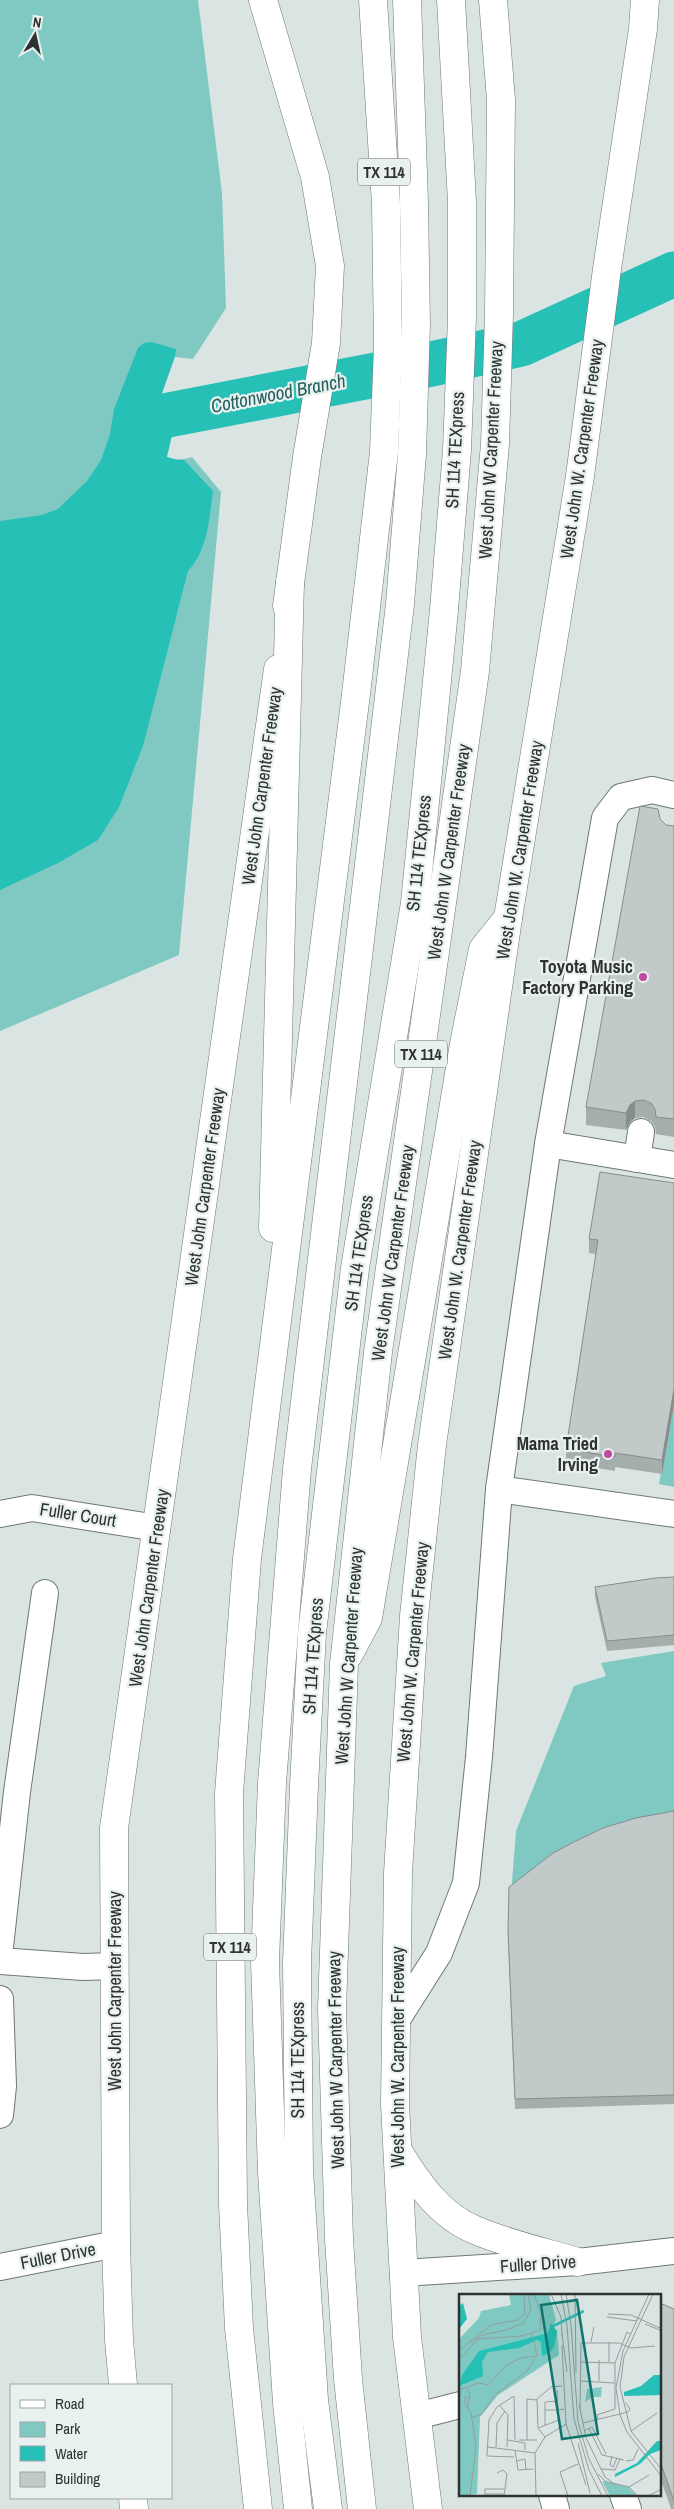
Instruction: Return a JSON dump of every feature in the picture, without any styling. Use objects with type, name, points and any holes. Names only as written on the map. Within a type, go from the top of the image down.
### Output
[{"type":"main road","name":"West John Carpenter Freeway","points":[[123,2384],[119,2340],[116,2244],[114,1828],[307,457],[326,343],[330,266],[316,177],[263,0]]},
{"type":"main road","name":"TX 114","points":[[258,2509],[239,2328],[233,2204],[229,1793],[247,1559],[356,694],[384,452],[388,344],[386,204],[373,0]]},
{"type":"main road","name":"SH 114 TEXpress","points":[[298,2509],[287,2403],[272,2172],[265,1961],[272,1783],[297,1469],[395,653],[412,454],[416,324],[414,174],[407,0]]},
{"type":"main road","name":"SH 114 TEXpress","points":[[328,2509],[314,2400],[299,2171],[297,1962],[312,1633],[355,1268],[415,903],[443,620],[457,450],[462,316],[462,202],[451,0]]},
{"type":"main road","name":"West John W Carpenter Freeway","points":[[362,2509],[348,2379],[339,2239],[332,2009],[344,1664],[378,1352],[475,671],[495,444],[499,314],[501,100],[493,0]]},
{"type":"main road","name":"West John W. Carpenter Freeway","points":[[428,2509],[416,2416],[403,2273],[397,2150],[398,1873],[416,1597],[432,1445],[508,918],[578,486],[607,269],[642,38],[645,0]]},
{"type":"main road","points":[[268,1387],[290,582]]},
{"type":"main road","points":[[344,1664],[368,1618],[464,1044],[483,948],[508,918]]},
{"type":"main road","points":[[397,2150],[417,2182],[429,2195],[442,2208],[473,2230],[578,2262]]},
{"type":"street","points":[[396,2020],[439,1953],[466,1883],[479,1757],[499,1489],[548,1144],[605,818],[621,797],[652,790],[674,794]]},
{"type":"street","points":[[637,1159],[641,1132]]},
{"type":"street","points":[[548,1144],[674,1165]]},
{"type":"street","points":[[499,1489],[674,1514]]},
{"type":"street","name":"Fuller Court","points":[[0,1514],[32,1508],[157,1528]]},
{"type":"street","points":[[0,1948],[9,1790],[45,1593]]},
{"type":"street","points":[[0,1961],[83,1967],[115,1966]]},
{"type":"street","points":[[0,2000],[4,2086],[0,2115]]},
{"type":"street","name":"Fuller Drive","points":[[0,2267],[116,2244]]},
{"type":"street","name":"Fuller Drive","points":[[403,2273],[673,2254]]},
{"type":"street","points":[[416,2416],[459,2405]]},
{"type":"street","points":[[552,2496],[556,2509]]},
{"type":"street","points":[[623,2496],[628,2509]]},
{"type":"green space","points":[[0,0],[198,0],[222,193],[226,308],[193,359],[175,357],[150,427],[153,444],[162,455],[175,460],[192,457],[221,492],[179,955],[0,1031]]},
{"type":"green space","points":[[674,1397],[674,1487],[659,1484]]},
{"type":"green space","points":[[674,1651],[674,1821],[511,1895],[516,1831],[574,1686],[606,1676],[601,1663]]},
{"type":"water","points":[[151,342],[176,349],[150,427],[150,435],[159,452],[170,458],[184,460],[213,491],[207,534],[200,553],[188,571],[143,746],[119,807],[98,840],[58,863],[0,890],[0,521],[42,515],[58,509],[87,481],[101,460],[110,434],[114,409],[138,348],[144,343]]},
{"type":"building","name":"Toyota Music Factory Parking","points":[[640,806],[658,809],[660,819],[666,825],[674,826],[674,1119],[656,1117],[655,1109],[651,1103],[643,1100],[635,1101],[630,1105],[626,1113],[586,1107]]},
{"type":"building","points":[[600,1172],[674,1183],[674,1389],[662,1460],[615,1453],[615,1457],[566,1449],[598,1240],[589,1239]]},
{"type":"building","points":[[674,1577],[674,1635],[607,1641],[595,1587]]},
{"type":"building","points":[[674,1811],[674,2095],[515,2099],[508,1930],[509,1887],[553,1853],[603,1828],[636,1818]]},
{"type":"building","points":[[662,2304],[674,2309],[674,2501],[662,2467]]},
{"type":"waterway","name":"Cottonwood Branch","points":[[136,490],[153,418],[427,365],[521,344],[674,274]]},
{"type":"place","name":"Toyota Music Factory Parking","points":[[643,977]]},
{"type":"place","name":"Mama Tried Irving","points":[[608,1454]]}]
